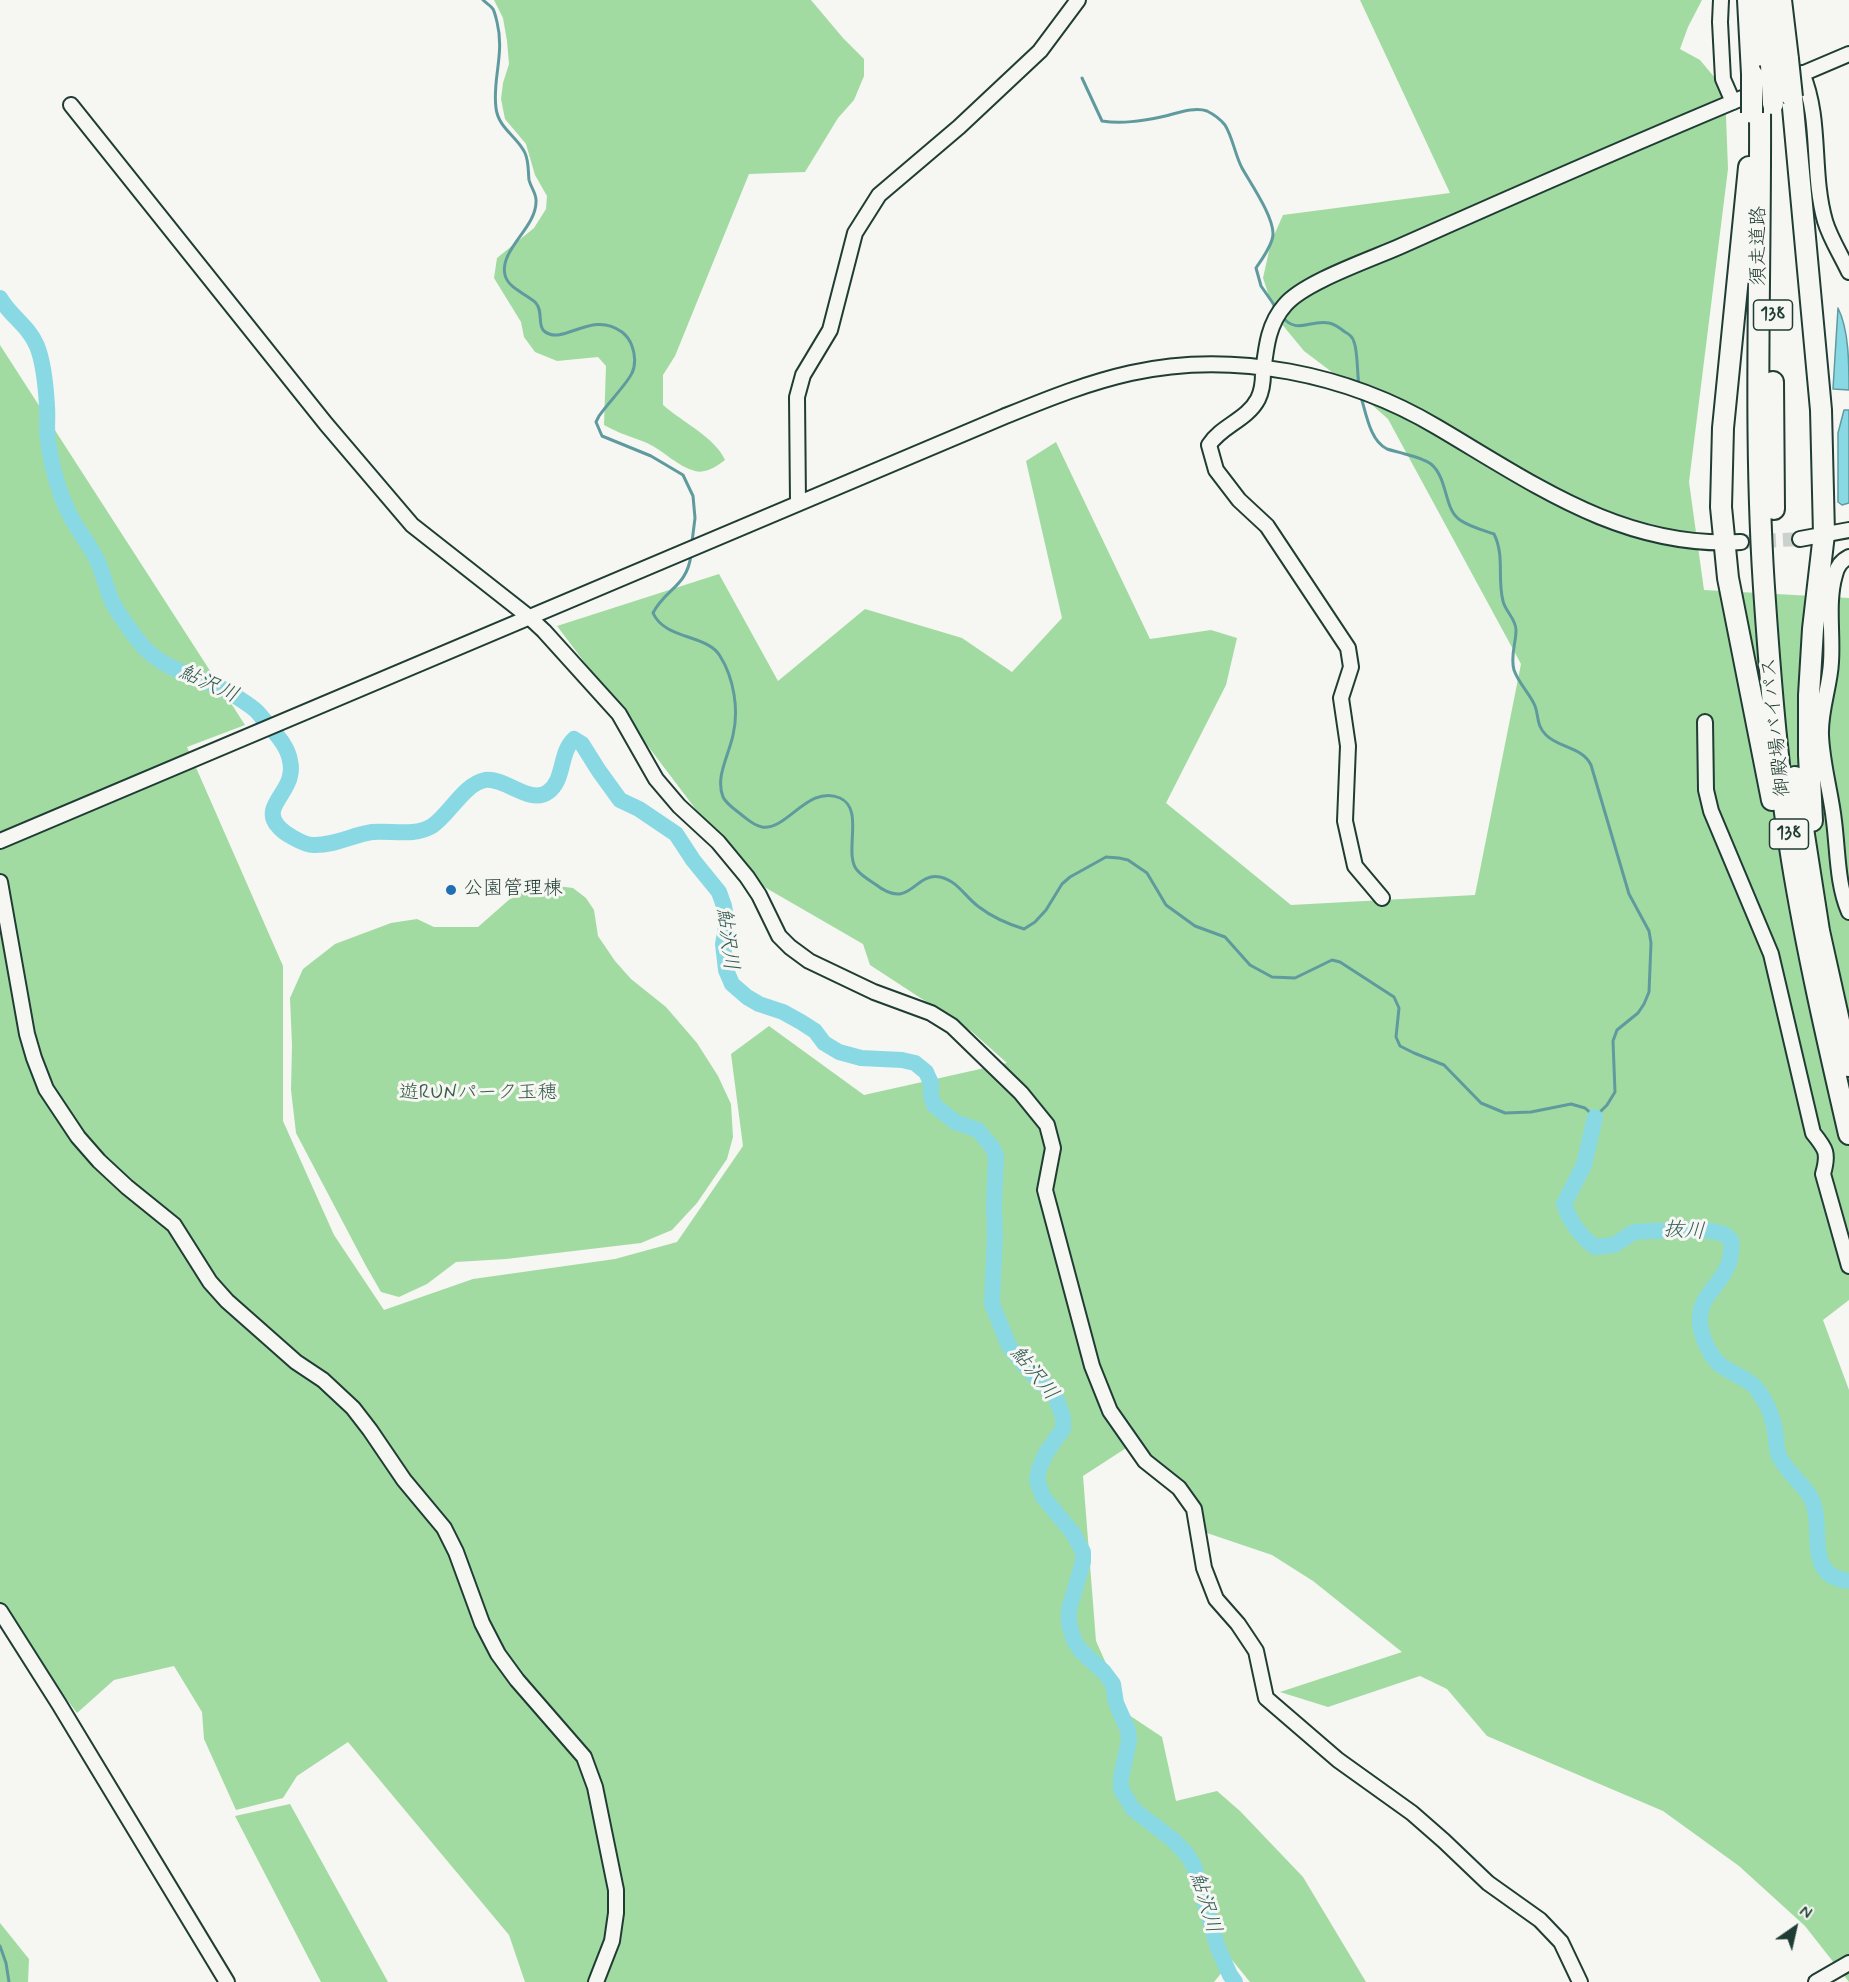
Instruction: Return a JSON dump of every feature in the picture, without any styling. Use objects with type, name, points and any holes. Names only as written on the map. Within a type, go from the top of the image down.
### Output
[{"type":"highway","points":[[1749,0],[1768,67],[1792,97],[1821,410],[1824,534],[1809,695],[1809,755],[1815,860],[1834,1000]]},
{"type":"highway","name":"須走道路","points":[[1754,0],[1768,67]]},
{"type":"highway","name":"須走道路","points":[[1767,0],[1768,67],[1762,109],[1773,414],[1768,527]]},
{"type":"highway","points":[[1768,67],[1780,0]]},
{"type":"highway","points":[[1762,109],[1743,241],[1723,428],[1721,507],[1732,542],[1737,631],[1812,970]]},
{"type":"highway","name":"御殿場バイパス","points":[[1768,527],[1767,624],[1781,776],[1792,859],[1812,970],[1849,1134]]},
{"type":"highway","name":"御殿場バイパス","points":[[1768,527],[1794,772],[1819,931],[1849,1066]]},
{"type":"street","points":[[798,503],[797,397],[803,375],[830,330],[855,233],[879,195],[959,126],[1040,51],[1078,0]]},
{"type":"street","points":[[1721,0],[1720,22],[1724,79],[1733,102]]},
{"type":"street","points":[[1382,898],[1355,866],[1345,821],[1348,746],[1341,698],[1351,667],[1348,648],[1267,526],[1239,500],[1216,470],[1209,445],[1215,436],[1250,410],[1258,400],[1262,387],[1267,342],[1276,317],[1285,304],[1306,288],[1733,102],[1849,54]]},
{"type":"street","points":[[1802,73],[1810,91],[1813,108],[1821,204],[1825,223],[1849,272]]},
{"type":"street","points":[[71,105],[326,424],[412,525],[529,617],[619,714],[657,779],[679,806],[718,842],[747,877],[759,895],[779,936],[809,961],[874,992],[931,1013],[952,1026],[1021,1093],[1047,1125],[1053,1148],[1045,1190],[1092,1366],[1110,1411],[1145,1461],[1179,1488],[1194,1509],[1204,1568],[1215,1599],[1238,1624],[1256,1651],[1266,1698],[1338,1761],[1412,1813],[1488,1883],[1540,1920],[1561,1942],[1580,1982]]},
{"type":"street","points":[[0,841],[1013,413],[1095,382],[1133,372],[1211,364],[1264,368],[1330,381],[1399,407],[1434,425],[1544,491],[1599,517],[1640,530],[1678,538],[1732,542]]},
{"type":"street","points":[[1800,539],[1849,530]]},
{"type":"street","points":[[1849,557],[1838,566],[1834,576],[1831,662],[1821,734],[1834,820],[1840,882],[1849,912]]},
{"type":"street","points":[[1705,722],[1706,790],[1711,811],[1771,954],[1813,1133],[1825,1147],[1827,1160],[1823,1174],[1842,1214],[1849,1266]]},
{"type":"street","points":[[0,882],[27,1034],[46,1089],[60,1112],[99,1161],[174,1226],[210,1282],[227,1301],[296,1362],[323,1380],[353,1408],[404,1480],[444,1528],[456,1552],[482,1623],[498,1654],[517,1680],[584,1757],[595,1787],[616,1890],[612,1941],[596,1982]]},
{"type":"street","points":[[0,1611],[227,1982]]},
{"type":"street","points":[[1816,1982],[1849,1963]]},
{"type":"green space","points":[[494,0],[811,0],[864,59],[864,76],[854,100],[838,118],[805,172],[749,174],[675,356],[663,375],[663,405],[714,444],[725,460],[711,469],[699,472],[688,469],[647,443],[604,425],[606,366],[598,357],[557,361],[535,352],[524,337],[521,322],[494,278],[497,258],[534,228],[546,209],[547,196],[535,175],[526,144],[505,119],[501,99],[509,64],[507,41],[503,18]]},
{"type":"green space","points":[[1360,0],[1702,0],[1680,49],[1700,60],[1725,90],[1728,169],[1689,482],[1704,590],[1849,598],[1849,1300],[1823,1320],[1849,1390],[1849,1982],[1805,1926],[1739,1866],[1663,1811],[1487,1736],[1447,1689],[1420,1676],[1328,1707],[1280,1692],[1402,1652],[1313,1581],[1272,1555],[1204,1532],[1140,1439],[1083,1476],[1096,1641],[1129,1715],[1162,1737],[1176,1801],[1217,1791],[1240,1811],[1303,1877],[1366,1982],[1250,1982],[1232,1960],[1214,1982],[525,1982],[509,1935],[348,1742],[297,1776],[283,1798],[236,1810],[204,1739],[202,1712],[174,1666],[114,1680],[77,1713],[0,1610],[0,345],[245,725],[187,747],[283,966],[283,1121],[334,1235],[384,1310],[473,1279],[615,1259],[677,1242],[743,1146],[731,1054],[769,1026],[864,1095],[1007,1063],[971,1031],[870,965],[863,944],[747,877],[557,626],[719,574],[778,681],[865,609],[962,638],[1012,672],[1062,618],[1026,461],[1056,442],[1150,639],[1211,630],[1237,638],[1226,685],[1166,803],[1291,905],[1475,895],[1521,664],[1388,419],[1353,388],[1304,351],[1276,317],[1263,278],[1271,242],[1283,215],[1450,193]]},
{"type":"green space","name":"遊RUNパーク玉穂","points":[[549,885],[573,888],[586,898],[594,910],[598,936],[615,961],[631,979],[666,1007],[697,1043],[718,1076],[731,1104],[733,1137],[727,1159],[697,1203],[672,1230],[641,1243],[506,1259],[456,1262],[427,1284],[399,1297],[381,1292],[296,1133],[291,1090],[290,998],[303,969],[335,944],[391,923],[417,919],[434,927],[478,927],[511,898],[528,887]]},
{"type":"green space","points":[[290,1804],[388,1982],[321,1982],[235,1816]]},
{"type":"green space","points":[[0,1923],[29,1959],[28,1982],[0,1982]]},
{"type":"water","points":[[1838,308],[1846,337],[1849,390],[1833,389]]},
{"type":"water","points":[[1844,410],[1849,410],[1849,503],[1842,505],[1838,502],[1838,433]]},
{"type":"waterway","points":[[483,0],[493,9],[499,34],[496,108],[500,121],[525,153],[529,180],[536,199],[530,221],[507,257],[505,275],[513,287],[538,306],[544,331],[552,335],[560,335],[599,324],[611,326],[628,338],[634,352],[633,370],[626,383],[596,422],[602,436],[651,456],[683,475],[693,496],[695,518],[692,542]]},
{"type":"waterway","points":[[1082,78],[1102,121],[1139,121],[1196,109],[1209,112],[1225,125],[1240,163],[1270,219],[1273,235],[1271,244],[1256,268],[1261,286],[1277,309]]},
{"type":"waterway","name":"鮎沢川","points":[[0,298],[29,332],[37,346],[45,384],[48,441],[57,481],[72,519],[99,564],[114,605],[145,649],[157,659],[240,699],[256,710],[278,737],[286,748],[291,766],[288,783],[274,807],[274,820],[281,829],[299,841],[313,845],[328,844],[372,832],[418,831],[432,826],[463,793],[485,780],[501,782],[525,793],[541,795],[548,792],[557,781],[566,752],[574,739],[582,744],[620,800],[639,809],[676,834],[693,860],[719,892],[727,921],[723,944],[726,970],[732,984],[759,1004],[783,1012],[801,1022],[815,1031],[824,1043],[839,1052],[861,1058],[915,1063],[926,1072],[931,1083],[934,1105],[955,1122],[978,1130],[992,1147],[996,1156],[992,1304],[1009,1346],[1056,1398],[1063,1417],[1063,1429],[1046,1453],[1037,1480],[1043,1497],[1073,1533],[1083,1552],[1083,1562],[1069,1609],[1069,1624],[1080,1650],[1104,1672],[1113,1684],[1116,1703],[1128,1730],[1129,1741],[1121,1778],[1121,1789],[1133,1809],[1172,1839],[1186,1853],[1194,1866],[1218,1948],[1235,1982]]},
{"type":"waterway","points":[[1281,315],[1292,325],[1329,323],[1349,335],[1355,346],[1359,385]]},
{"type":"waterway","points":[[691,555],[685,574],[653,613],[667,628],[714,649],[725,665],[734,694],[735,725],[722,774],[721,789],[727,802],[752,823],[762,827],[771,826],[818,797],[828,795],[840,798],[847,804],[853,821],[853,862],[857,870],[866,878],[887,892],[897,894],[904,893],[931,877],[940,877],[952,882],[984,911],[1024,929],[1035,922],[1046,910],[1062,884],[1070,877],[1106,857],[1128,860],[1147,873],[1166,905],[1195,926],[1225,937],[1250,965],[1272,977],[1295,978],[1332,960],[1340,962],[1394,997],[1399,1008],[1396,1037],[1400,1046],[1444,1065],[1481,1103],[1505,1113],[1531,1112],[1571,1104],[1585,1108],[1595,1117],[1607,1105],[1615,1092],[1613,1041],[1617,1030],[1638,1013],[1649,992],[1651,943],[1649,931],[1629,894],[1591,765],[1582,755],[1546,735],[1539,724],[1535,706],[1514,670],[1516,626],[1503,601],[1499,551],[1494,534],[1468,525],[1455,515],[1440,477],[1431,464],[1387,449],[1376,440],[1369,426],[1361,397]]},
{"type":"waterway","name":"抜川","points":[[1595,1117],[1584,1165],[1564,1204],[1569,1217],[1584,1238],[1595,1247],[1614,1245],[1634,1232],[1650,1231],[1707,1230],[1724,1234],[1731,1240],[1728,1266],[1704,1301],[1701,1311],[1700,1322],[1704,1340],[1718,1362],[1749,1381],[1762,1396],[1773,1420],[1779,1456],[1810,1496],[1815,1508],[1820,1560],[1825,1570],[1834,1577],[1849,1581]]},
{"type":"waterway","points":[[0,1946],[9,1982]]},
{"type":"tunnel","points":[[1741,542],[1800,539]]},
{"type":"place","name":"公園管理棟","points":[[451,890]]}]
